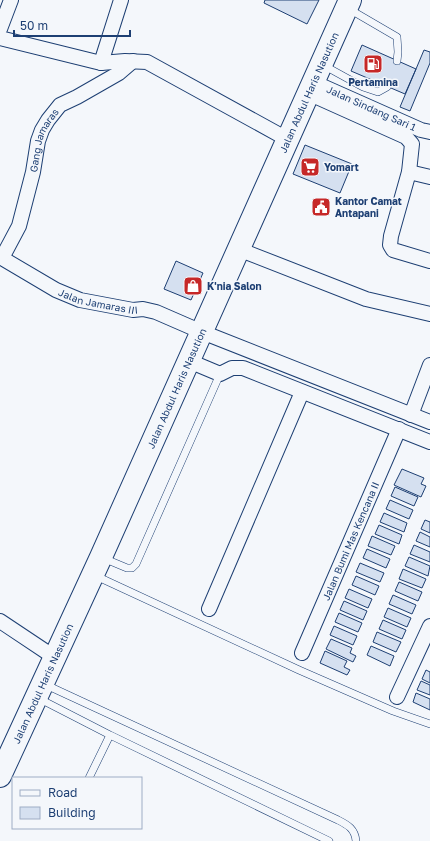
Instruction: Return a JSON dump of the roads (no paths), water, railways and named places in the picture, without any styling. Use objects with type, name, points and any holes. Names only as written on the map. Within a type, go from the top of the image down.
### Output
[{"type":"highway","name":"Jalan Abdul Haris Nasution","points":[[0,776],[97,566],[348,4]]},
{"type":"street","points":[[0,29],[11,0]]},
{"type":"street","points":[[101,63],[121,0]]},
{"type":"street","points":[[0,38],[101,63],[133,61],[147,62],[288,139]]},
{"type":"street","name":"Gang Jamaras","points":[[1,258],[19,226],[33,172],[38,141],[48,120],[60,105],[119,73],[133,61]]},
{"type":"street","points":[[314,80],[406,137],[412,144],[409,172],[391,236],[390,245],[393,250],[430,261]]},
{"type":"street","name":"Jalan Sindang Sari 1","points":[[314,80],[421,130],[430,132]]},
{"type":"street","points":[[409,172],[430,177]]},
{"type":"street","points":[[238,249],[366,299],[430,314]]},
{"type":"street","name":"Jalan Jamaras III","points":[[1,258],[56,290],[80,300],[133,310],[150,310],[430,422]]},
{"type":"street","points":[[189,361],[220,374],[232,368],[243,368],[430,442]]},
{"type":"street","points":[[411,415],[430,365]]},
{"type":"street","points":[[209,609],[302,392]]},
{"type":"street","name":"Jalan Bumi Mas Kencana II","points":[[302,653],[399,429]]},
{"type":"street","points":[[0,621],[54,657]]},
{"type":"street","points":[[397,697],[430,626]]},
{"type":"lane","points":[[348,4],[397,37],[397,61]]},
{"type":"lane","points":[[314,80],[362,87],[378,92],[387,86]]},
{"type":"lane","points":[[97,566],[132,568],[136,564],[220,374]]},
{"type":"lane","points":[[97,566],[299,670],[393,711],[430,724]]},
{"type":"lane","points":[[39,690],[110,735],[329,841]]},
{"type":"lane","points":[[39,690],[338,820],[350,826],[354,831],[356,841]]},
{"type":"lane","points":[[89,777],[110,735]]},
{"type":"place","name":"Pertamina","points":[[373,64]]},
{"type":"place","name":"Yomart","points":[[310,167]]},
{"type":"place","name":"Kantor Camat Antapani","points":[[321,207]]},
{"type":"place","name":"K'nia Salon","points":[[193,286]]}]
